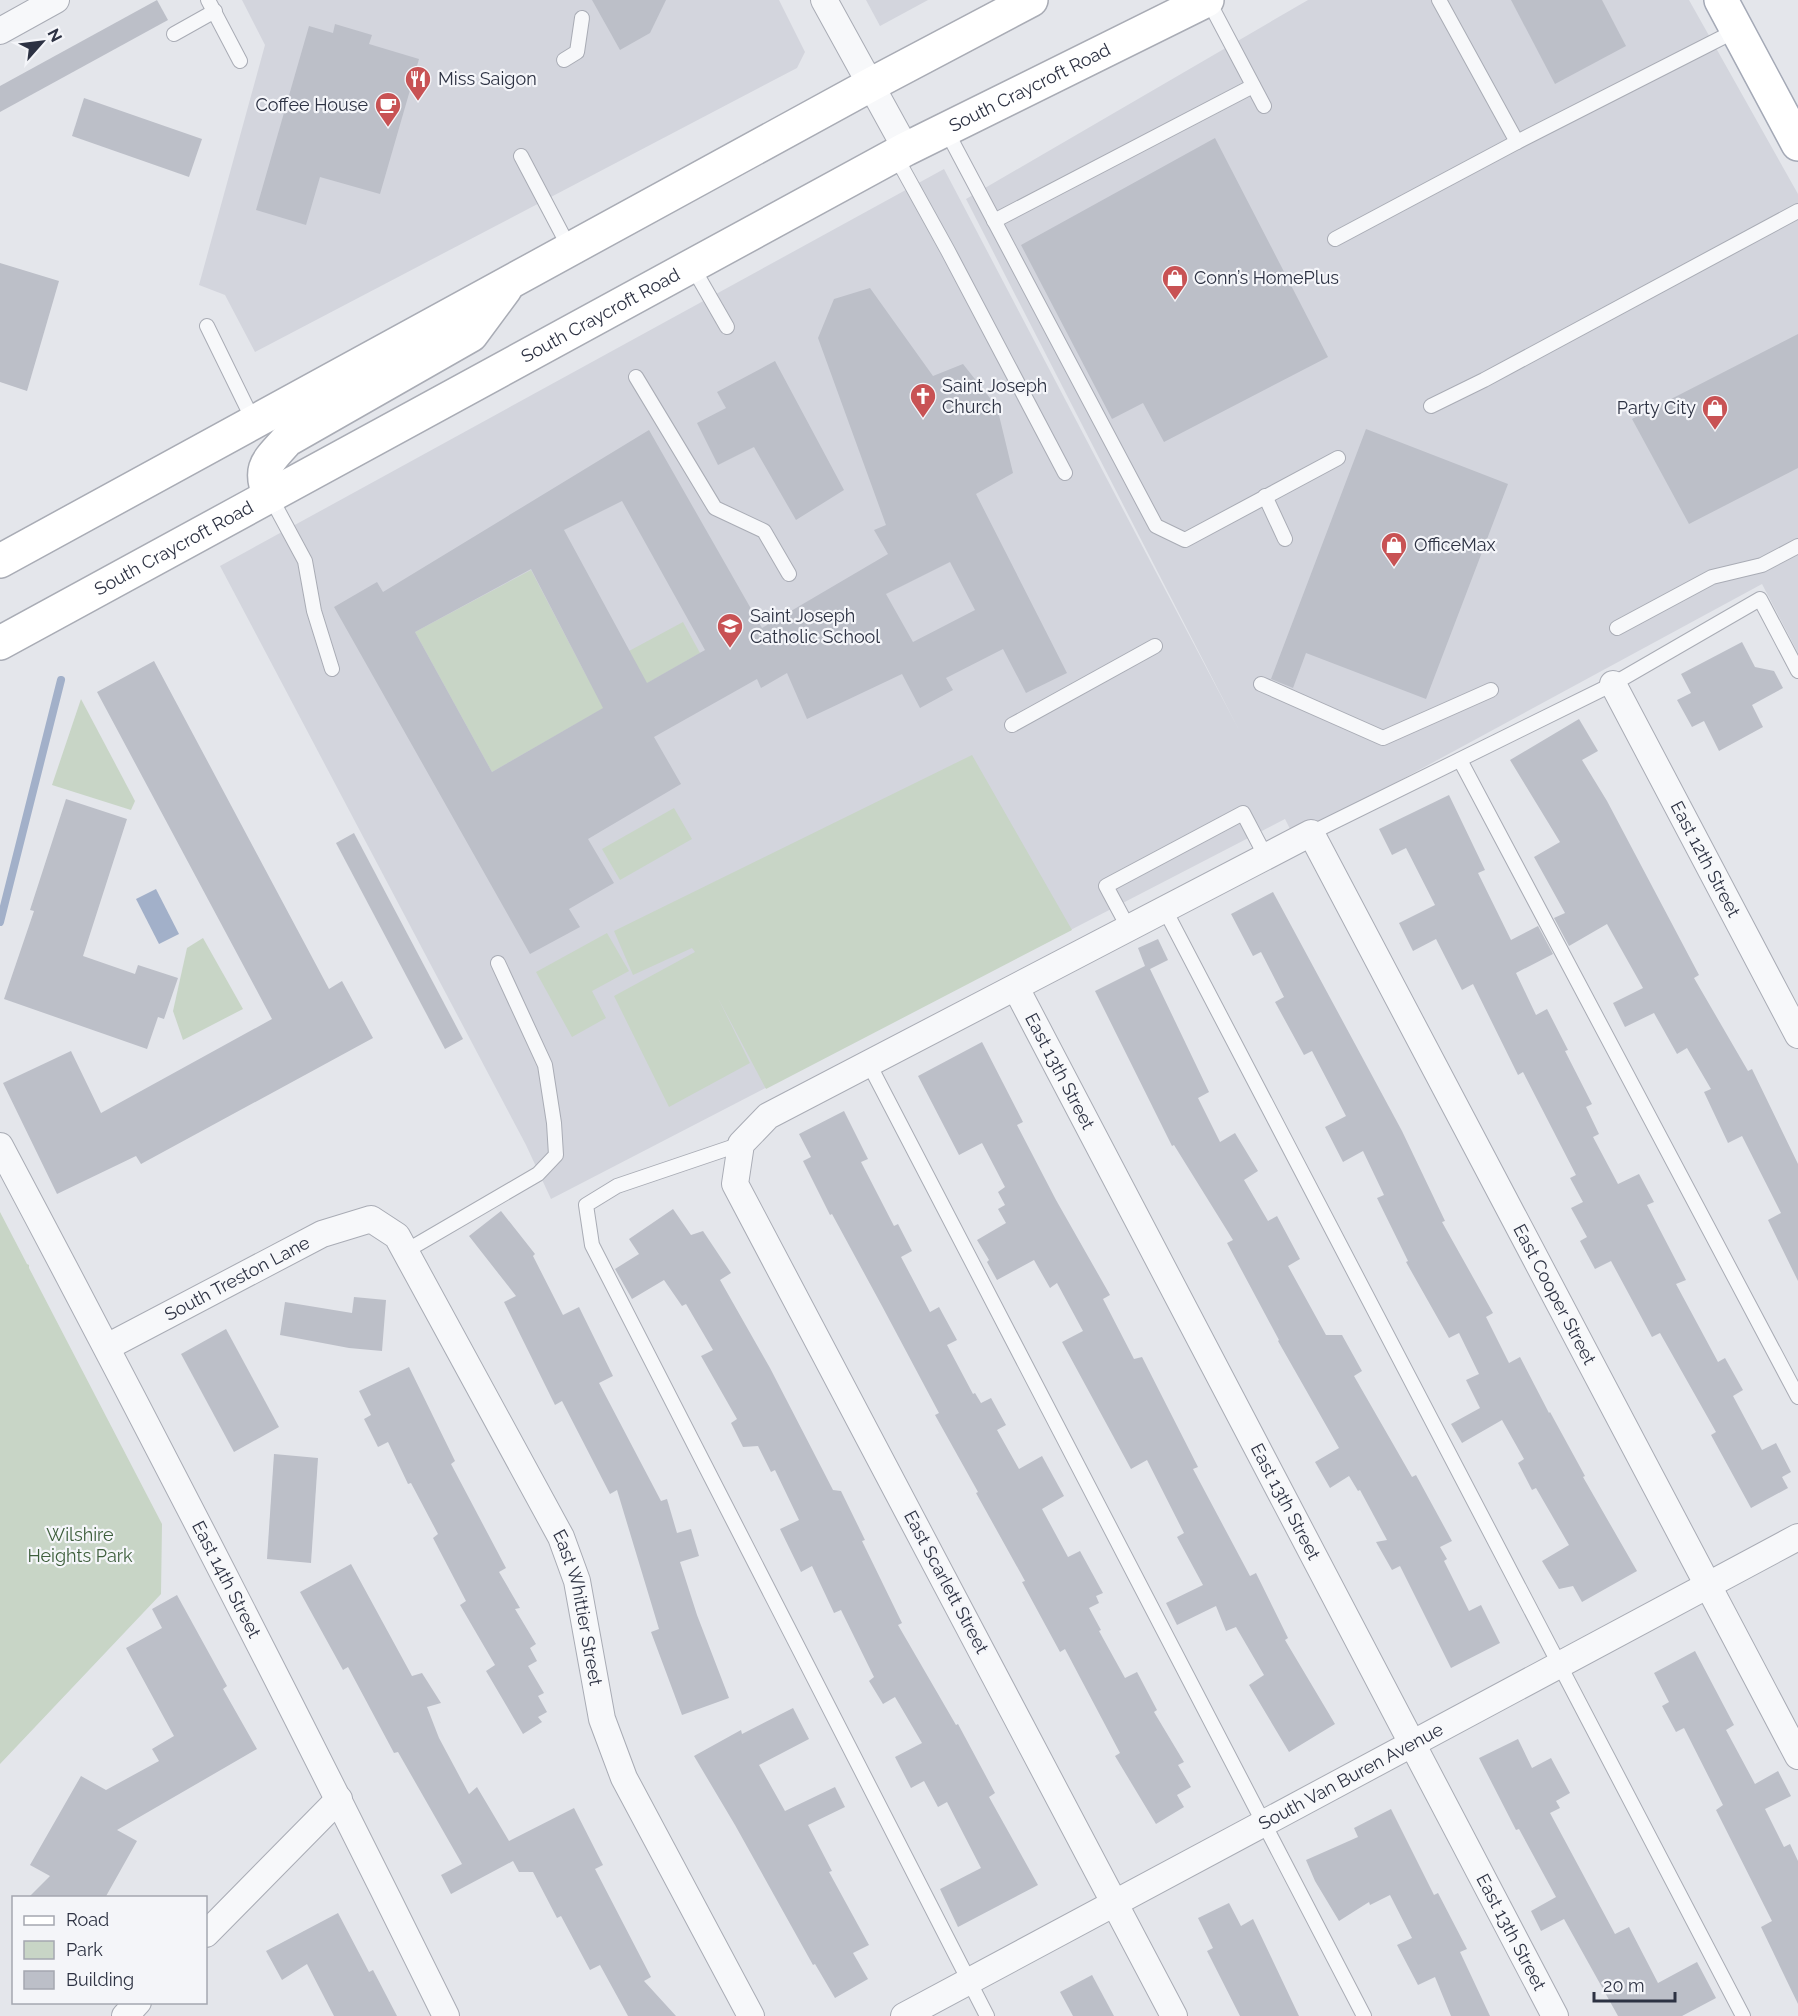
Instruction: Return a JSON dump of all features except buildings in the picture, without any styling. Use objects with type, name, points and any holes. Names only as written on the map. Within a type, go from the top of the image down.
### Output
[{"type":"main road","points":[[0,561],[872,84],[1031,0]]},
{"type":"main road","name":"South Craycroft Road","points":[[0,643],[901,152],[1208,0]]},
{"type":"main road","points":[[1721,0],[1798,144]]},
{"type":"main road","points":[[270,496],[263,481],[267,463],[287,440],[471,335],[512,281]]},
{"type":"street","points":[[0,31],[56,0]]},
{"type":"street","points":[[824,0],[872,84],[901,152]]},
{"type":"street","name":"East 12th Street","points":[[1613,684],[1798,1035]]},
{"type":"street","points":[[741,1144],[768,1116],[1311,833]]},
{"type":"street","name":"East Cooper Street","points":[[1311,833],[1798,1756]]},
{"type":"street","name":"East 13th Street","points":[[1016,988],[1554,2016]]},
{"type":"street","name":"East Scarlett Street","points":[[741,1144],[735,1184],[1174,2016]]},
{"type":"street","name":"East 14th Street","points":[[0,1146],[107,1347],[339,1799],[446,2016]]},
{"type":"street","name":"East Whittier Street","points":[[371,1219],[397,1236],[406,1251],[561,1537],[577,1581],[602,1719],[624,1778],[751,2016]]},
{"type":"street","name":"South Treston Lane","points":[[107,1347],[322,1234],[371,1219]]},
{"type":"street","name":"South Van Buren Avenue","points":[[904,2016],[1798,1537]]},
{"type":"street","points":[[207,1933],[339,1799]]},
{"type":"street","points":[[125,2016],[136,2004]]},
{"type":"lane","points":[[1208,0],[1264,106]]},
{"type":"lane","points":[[1439,0],[1517,142]]},
{"type":"lane","points":[[174,34],[212,6],[240,61]]},
{"type":"lane","points":[[564,60],[577,52],[582,18]]},
{"type":"lane","points":[[1335,239],[1517,142],[1737,30]]},
{"type":"lane","points":[[994,221],[1253,86]]},
{"type":"lane","points":[[946,130],[1156,526],[1185,540],[1338,458]]},
{"type":"lane","points":[[901,152],[948,250],[1065,473]]},
{"type":"lane","points":[[521,156],[570,249]]},
{"type":"lane","points":[[1431,406],[1488,378],[1798,211]]},
{"type":"lane","points":[[692,266],[727,327]]},
{"type":"lane","points":[[207,326],[254,422]]},
{"type":"lane","points":[[636,377],[715,508],[764,531],[789,574]]},
{"type":"lane","points":[[270,496],[305,561],[314,610],[332,669]]},
{"type":"lane","points":[[1265,496],[1286,539]]},
{"type":"lane","points":[[1617,628],[1712,577],[1762,565],[1798,546]]},
{"type":"lane","points":[[1311,833],[1613,684],[1760,599],[1798,671]]},
{"type":"lane","points":[[1012,725],[1155,646]]},
{"type":"lane","points":[[1261,684],[1383,738],[1491,690]]},
{"type":"lane","points":[[1460,760],[1798,1396]]},
{"type":"lane","points":[[1129,929],[1106,886],[1243,813],[1266,857]]},
{"type":"lane","points":[[1165,909],[1743,2016]]},
{"type":"lane","points":[[406,1251],[538,1174],[556,1155],[554,1123],[545,1065],[498,963]]},
{"type":"lane","points":[[869,1064],[1364,2016]]},
{"type":"lane","points":[[741,1144],[617,1186],[586,1205],[592,1245],[987,2016]]},
{"type":"shaded area","points":[[242,0],[779,0],[805,52],[797,68],[255,352],[225,295],[199,285],[265,45]]},
{"type":"shaded area","points":[[866,0],[928,0],[880,26]]},
{"type":"shaded area","points":[[1308,0],[1689,0],[1798,194],[1798,653],[1762,584],[1408,776],[1296,841],[1285,819],[551,1199],[526,1145],[220,566],[944,169],[1239,730],[966,199]]},
{"type":"green space","points":[[531,570],[587,677],[683,622],[700,653],[492,772],[415,632]]},
{"type":"green space","points":[[81,699],[135,801],[131,810],[52,785]]},
{"type":"green space","points":[[972,755],[1072,930],[766,1089],[718,998],[750,1063],[669,1107],[614,996],[695,952],[692,948],[633,975],[614,931]]},
{"type":"green space","points":[[674,808],[692,839],[620,880],[602,849]]},
{"type":"green space","points":[[607,933],[629,971],[592,991],[606,1018],[572,1037],[536,972]]},
{"type":"green space","points":[[203,938],[243,1009],[183,1040],[173,1011],[187,948]]},
{"type":"green space","name":"Wilshire Heights Park","points":[[0,1212],[162,1524],[161,1594],[0,1764]]},
{"type":"water","points":[[156,889],[179,934],[159,944],[136,899]]},
{"type":"waterway","points":[[0,922],[61,680]]},
{"type":"place","name":"Miss Saigon","points":[[418,102]]},
{"type":"place","name":"Coffee House","points":[[388,128]]},
{"type":"place","name":"Conn’s HomePlus","points":[[1175,301]]},
{"type":"place","name":"Saint Joseph Church","points":[[923,419]]},
{"type":"place","name":"Party City","points":[[1715,431]]},
{"type":"place","name":"OfficeMax","points":[[1394,568]]},
{"type":"place","name":"Saint Joseph Catholic School","points":[[730,649]]}]
